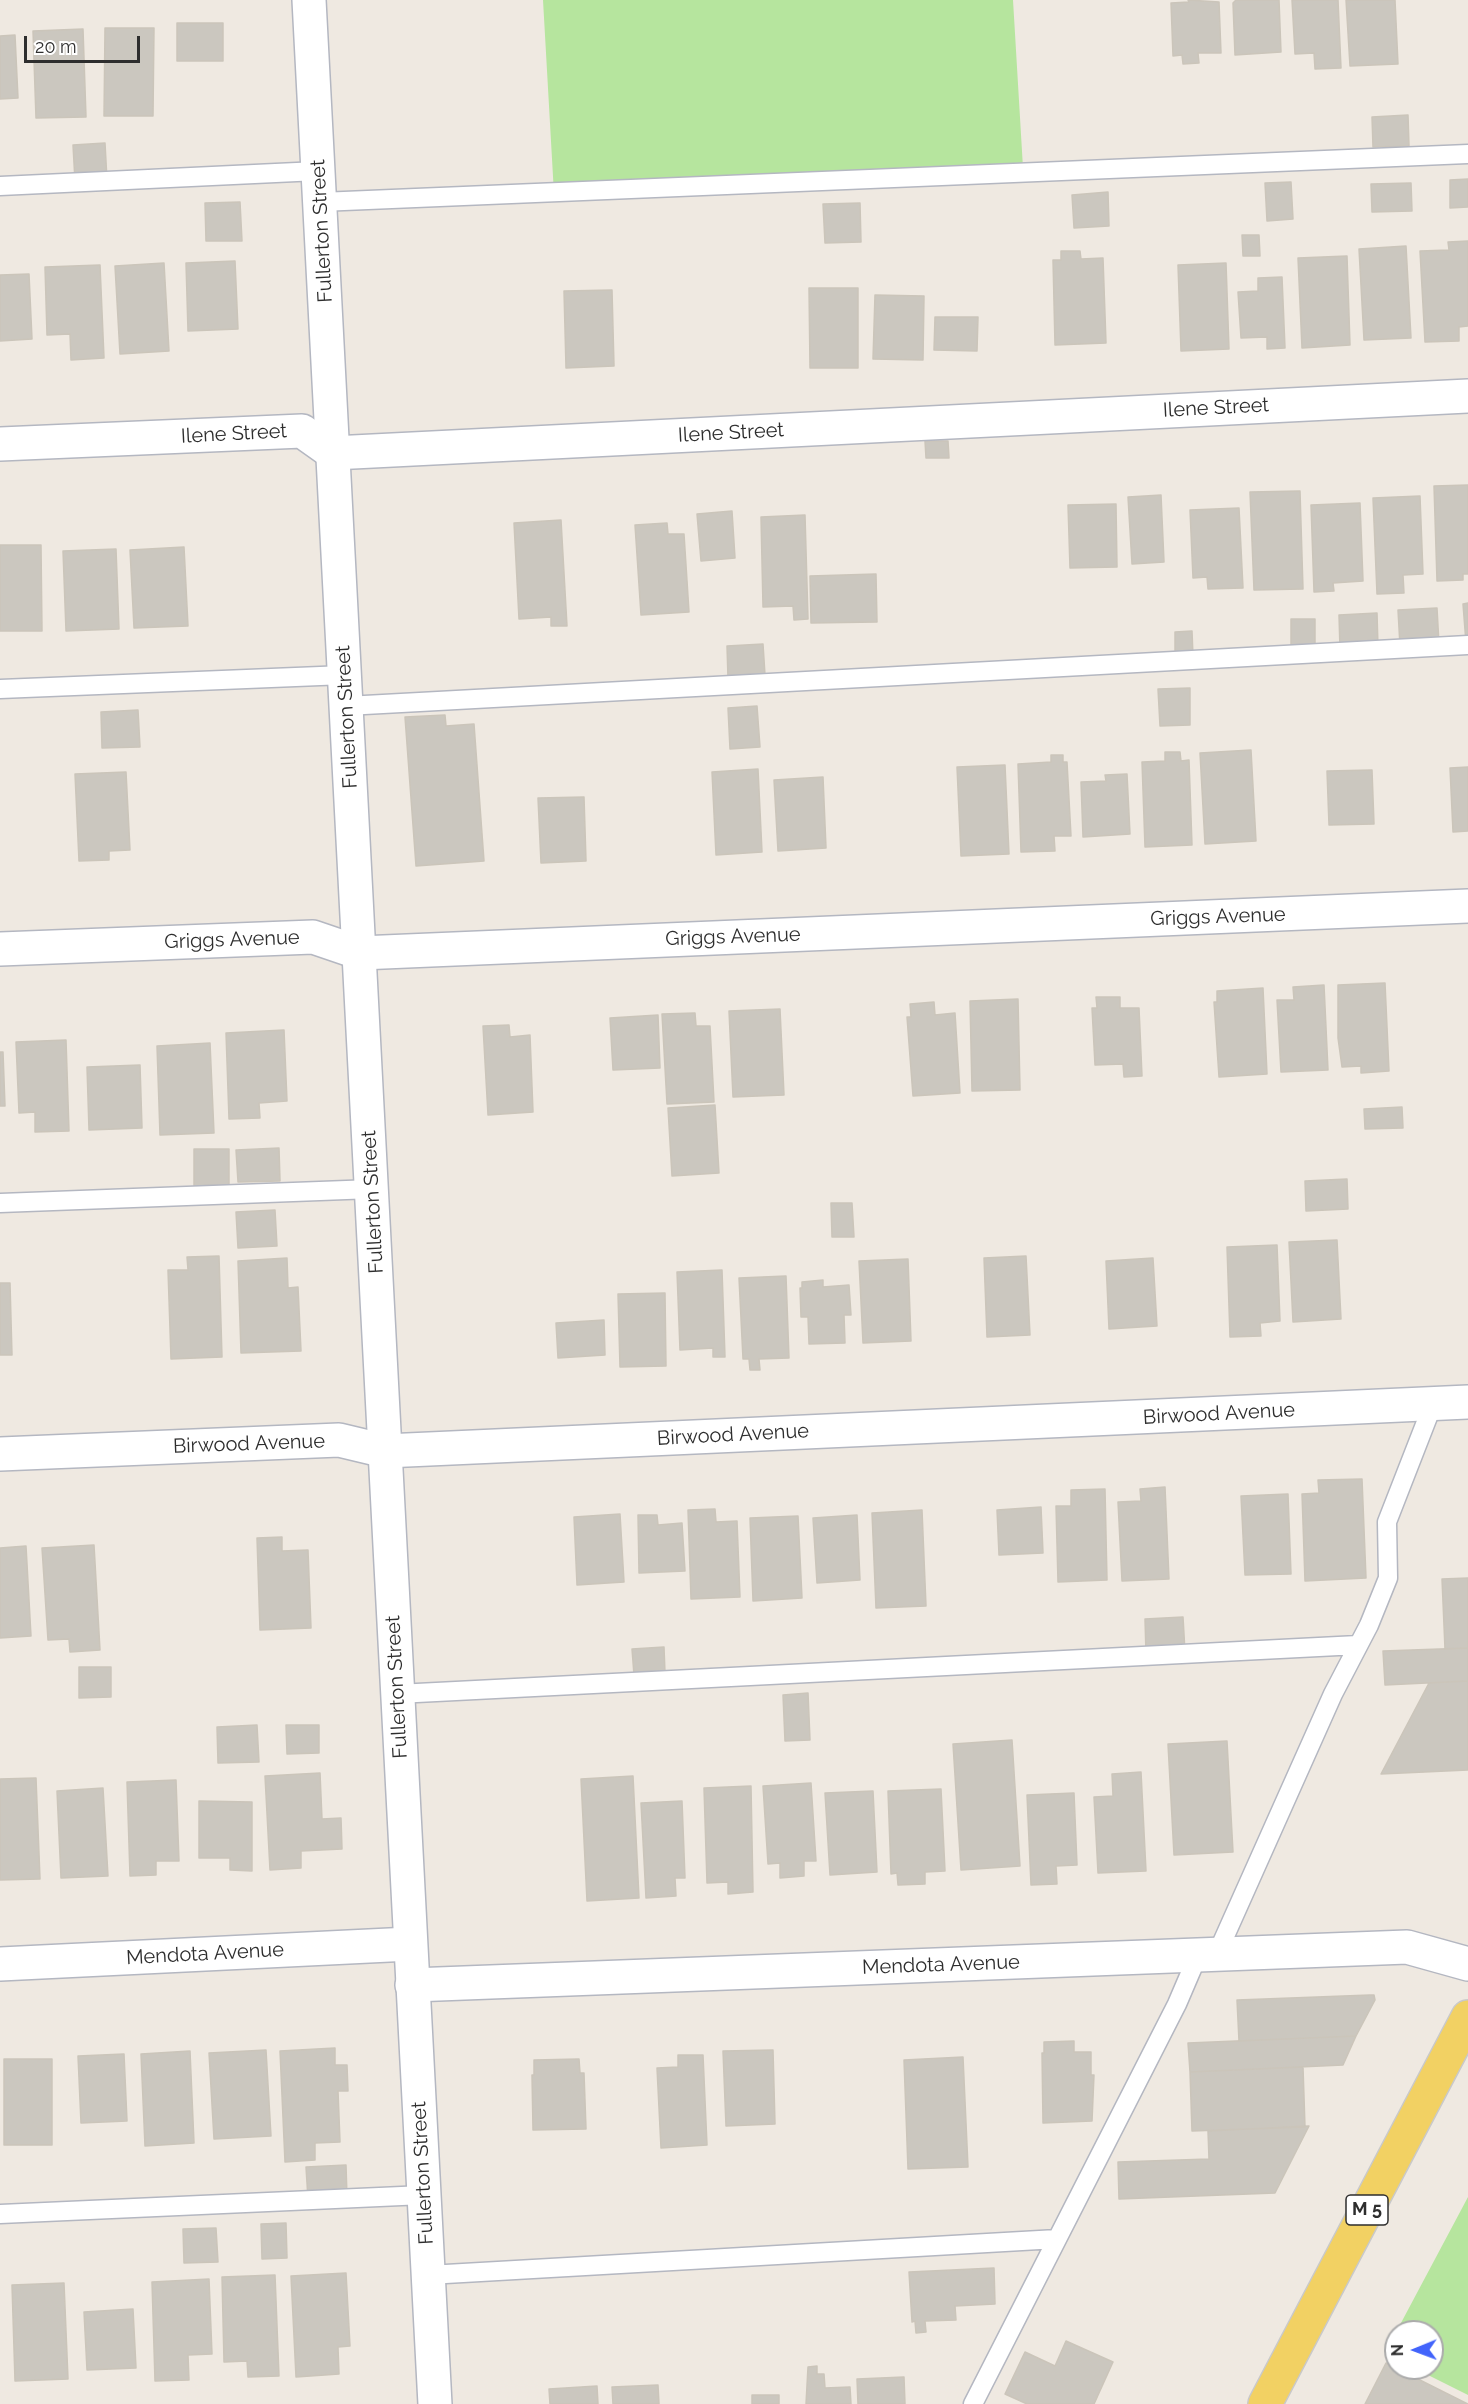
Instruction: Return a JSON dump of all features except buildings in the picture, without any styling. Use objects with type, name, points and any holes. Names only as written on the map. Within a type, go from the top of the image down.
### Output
[{"type":"main road","name":"M 5","points":[[1265,2404],[1468,2017]]},
{"type":"street","name":"Fullerton Street","points":[[309,0],[435,2404]]},
{"type":"street","name":"Ilene Street","points":[[0,444],[302,431],[333,453],[1468,396]]},
{"type":"street","name":"Griggs Avenue","points":[[0,949],[313,937],[360,953],[1468,906]]},
{"type":"street","name":"Birwood Avenue","points":[[0,1454],[339,1440],[386,1451],[1468,1402]]},
{"type":"street","name":"Mendota Avenue","points":[[0,1964],[410,1944]]},
{"type":"street","name":"Mendota Avenue","points":[[412,1985],[1407,1947],[1468,1964]]},
{"type":"lane","points":[[0,186],[319,186],[1468,154]]},
{"type":"lane","points":[[0,689],[346,690],[1468,645]]},
{"type":"lane","points":[[0,1203],[373,1189]]},
{"type":"lane","points":[[973,2404],[1177,2004],[1207,1956],[1358,1645],[1388,1578],[1387,1522],[1433,1404]]},
{"type":"lane","points":[[397,1694],[1358,1645]]},
{"type":"lane","points":[[0,2214],[424,2195]]},
{"type":"lane","points":[[428,2275],[1057,2239]]},
{"type":"green space","points":[[543,0],[1013,0],[1023,168],[554,194]]},
{"type":"green space","points":[[1468,2197],[1468,2395],[1438,2380],[1444,2380],[1444,2320],[1402,2320]]}]
